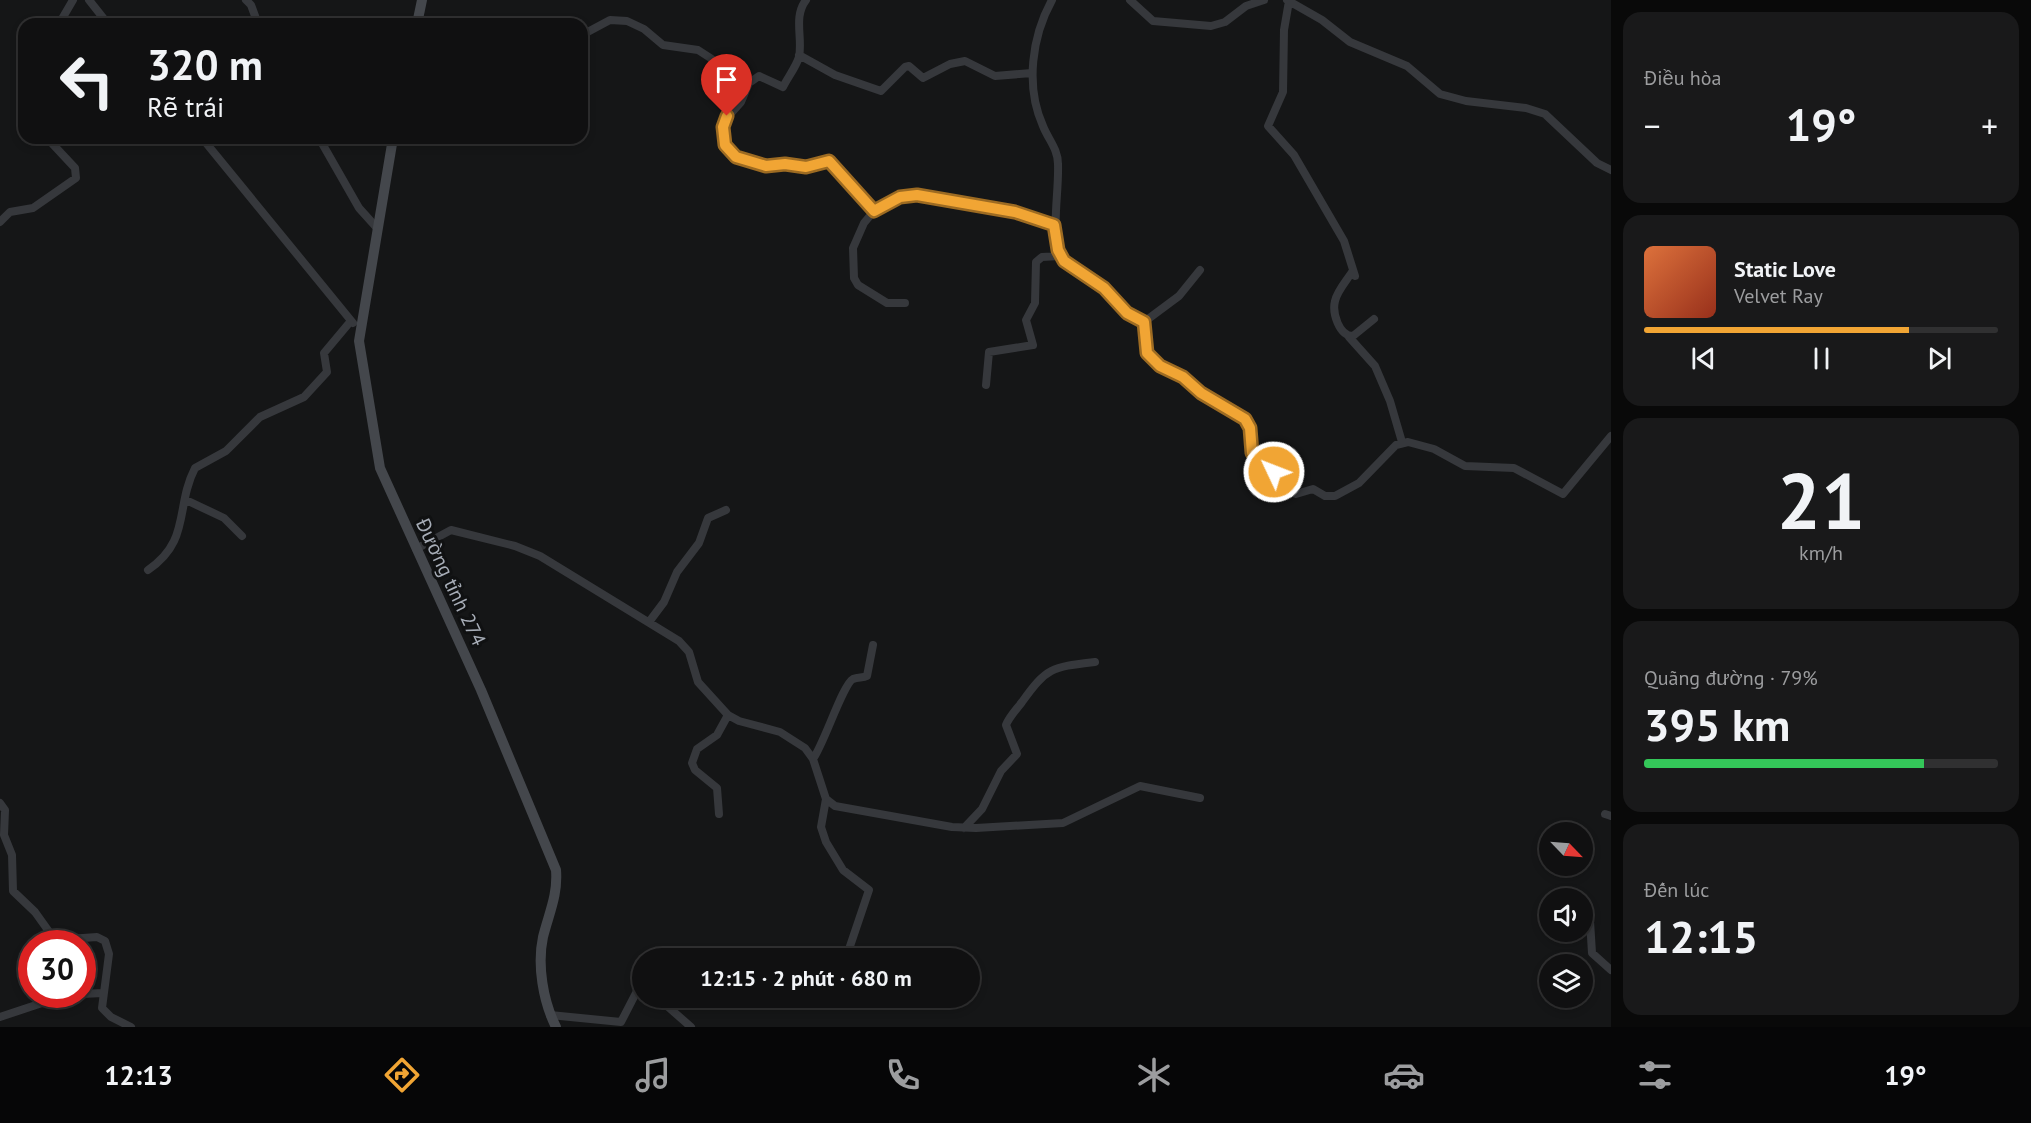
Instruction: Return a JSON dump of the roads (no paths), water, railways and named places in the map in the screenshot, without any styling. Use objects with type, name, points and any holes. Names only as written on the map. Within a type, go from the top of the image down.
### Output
[{"type":"main road","points":[[418,18],[422,0]]},
{"type":"main road","name":"Đường tỉnh 274","points":[[392,144],[377,228],[356,322],[359,353],[380,468],[481,690],[556,870],[556,898],[540,953],[550,1015],[556,1027]]},
{"type":"street","points":[[62,18],[73,0]]},
{"type":"street","points":[[89,0],[103,18]]},
{"type":"street","points":[[246,0],[251,5],[256,18]]},
{"type":"street","points":[[806,0],[799,15],[799,55],[783,87],[759,76],[749,83],[741,102],[724,121],[727,150],[736,157],[766,166],[785,164],[806,167],[829,161],[874,211]]},
{"type":"street","points":[[1052,0],[1041,22],[1032,73],[1041,120],[1057,156],[1054,225],[1060,256]]},
{"type":"street","points":[[1130,0],[1153,21],[1211,26],[1225,22],[1246,6],[1264,0]]},
{"type":"street","points":[[1402,442],[1390,401],[1375,366],[1339,325],[1335,301],[1354,274],[1344,241],[1294,155],[1268,126],[1283,92],[1284,30],[1288,1],[1322,20],[1350,42],[1407,66],[1440,94],[1526,108],[1545,114],[1597,163],[1611,170]]},
{"type":"street","points":[[588,32],[610,20],[627,21],[644,29],[663,45],[698,50],[749,83]]},
{"type":"street","points":[[799,55],[835,75],[881,91],[905,66],[909,66],[923,78],[950,64],[964,61],[995,76],[1032,73]]},
{"type":"street","points":[[0,222],[10,212],[33,208],[76,178],[75,168],[53,144]]},
{"type":"street","points":[[148,570],[164,559],[176,541],[192,474],[200,464],[225,451],[260,417],[304,397],[325,376],[327,368],[324,353],[356,322],[207,144]]},
{"type":"street","points":[[322,144],[359,208],[377,228]]},
{"type":"street","points":[[905,303],[886,303],[855,282],[854,243],[864,223],[874,211],[900,197],[917,195],[1015,212],[1054,225]]},
{"type":"street","points":[[986,386],[989,352],[1033,345],[1026,320],[1035,303],[1036,262],[1042,257],[1060,256],[1104,288],[1127,313],[1144,322]]},
{"type":"street","points":[[1144,322],[1179,296],[1200,270]]},
{"type":"street","points":[[1349,337],[1374,319]]},
{"type":"street","points":[[1144,322],[1147,353],[1150,357],[1160,366],[1187,380],[1201,393],[1245,419],[1250,428],[1252,453],[1274,472],[1283,490],[1296,494],[1313,489],[1325,496],[1335,496],[1359,483],[1402,442]]},
{"type":"street","points":[[1402,442],[1427,446],[1465,466],[1514,468],[1560,494],[1611,436]]},
{"type":"street","points":[[186,500],[224,518],[242,536]]},
{"type":"street","points":[[649,621],[661,608],[677,572],[699,543],[708,518],[726,510]]},
{"type":"street","points":[[416,549],[451,530],[515,546],[551,562],[649,621],[685,646],[698,682],[728,715],[739,721],[795,739],[813,759],[826,799],[820,827],[826,842],[843,870],[869,890],[849,948]]},
{"type":"street","points":[[813,759],[829,731],[846,686],[853,679],[867,676],[873,645]]},
{"type":"street","points":[[964,828],[982,809],[993,782],[1017,754],[1006,725],[1033,685],[1042,675],[1060,666],[1095,662]]},
{"type":"street","points":[[719,814],[717,788],[695,770],[692,763],[697,749],[717,735],[728,715]]},
{"type":"street","points":[[826,799],[835,806],[964,828],[1064,823],[1140,786],[1200,798]]},
{"type":"street","points":[[0,803],[5,810],[4,835],[12,855],[13,891],[35,912],[55,940],[97,937],[105,941],[109,954],[102,1008],[105,1013],[131,1027]]},
{"type":"street","points":[[1591,942],[1592,953],[1611,970]]},
{"type":"street","points":[[96,993],[103,993]]},
{"type":"street","points":[[550,1015],[621,1022],[632,1001]]},
{"type":"street","points":[[0,1017],[27,1008]]},
{"type":"street","points":[[669,1008],[691,1027]]}]
